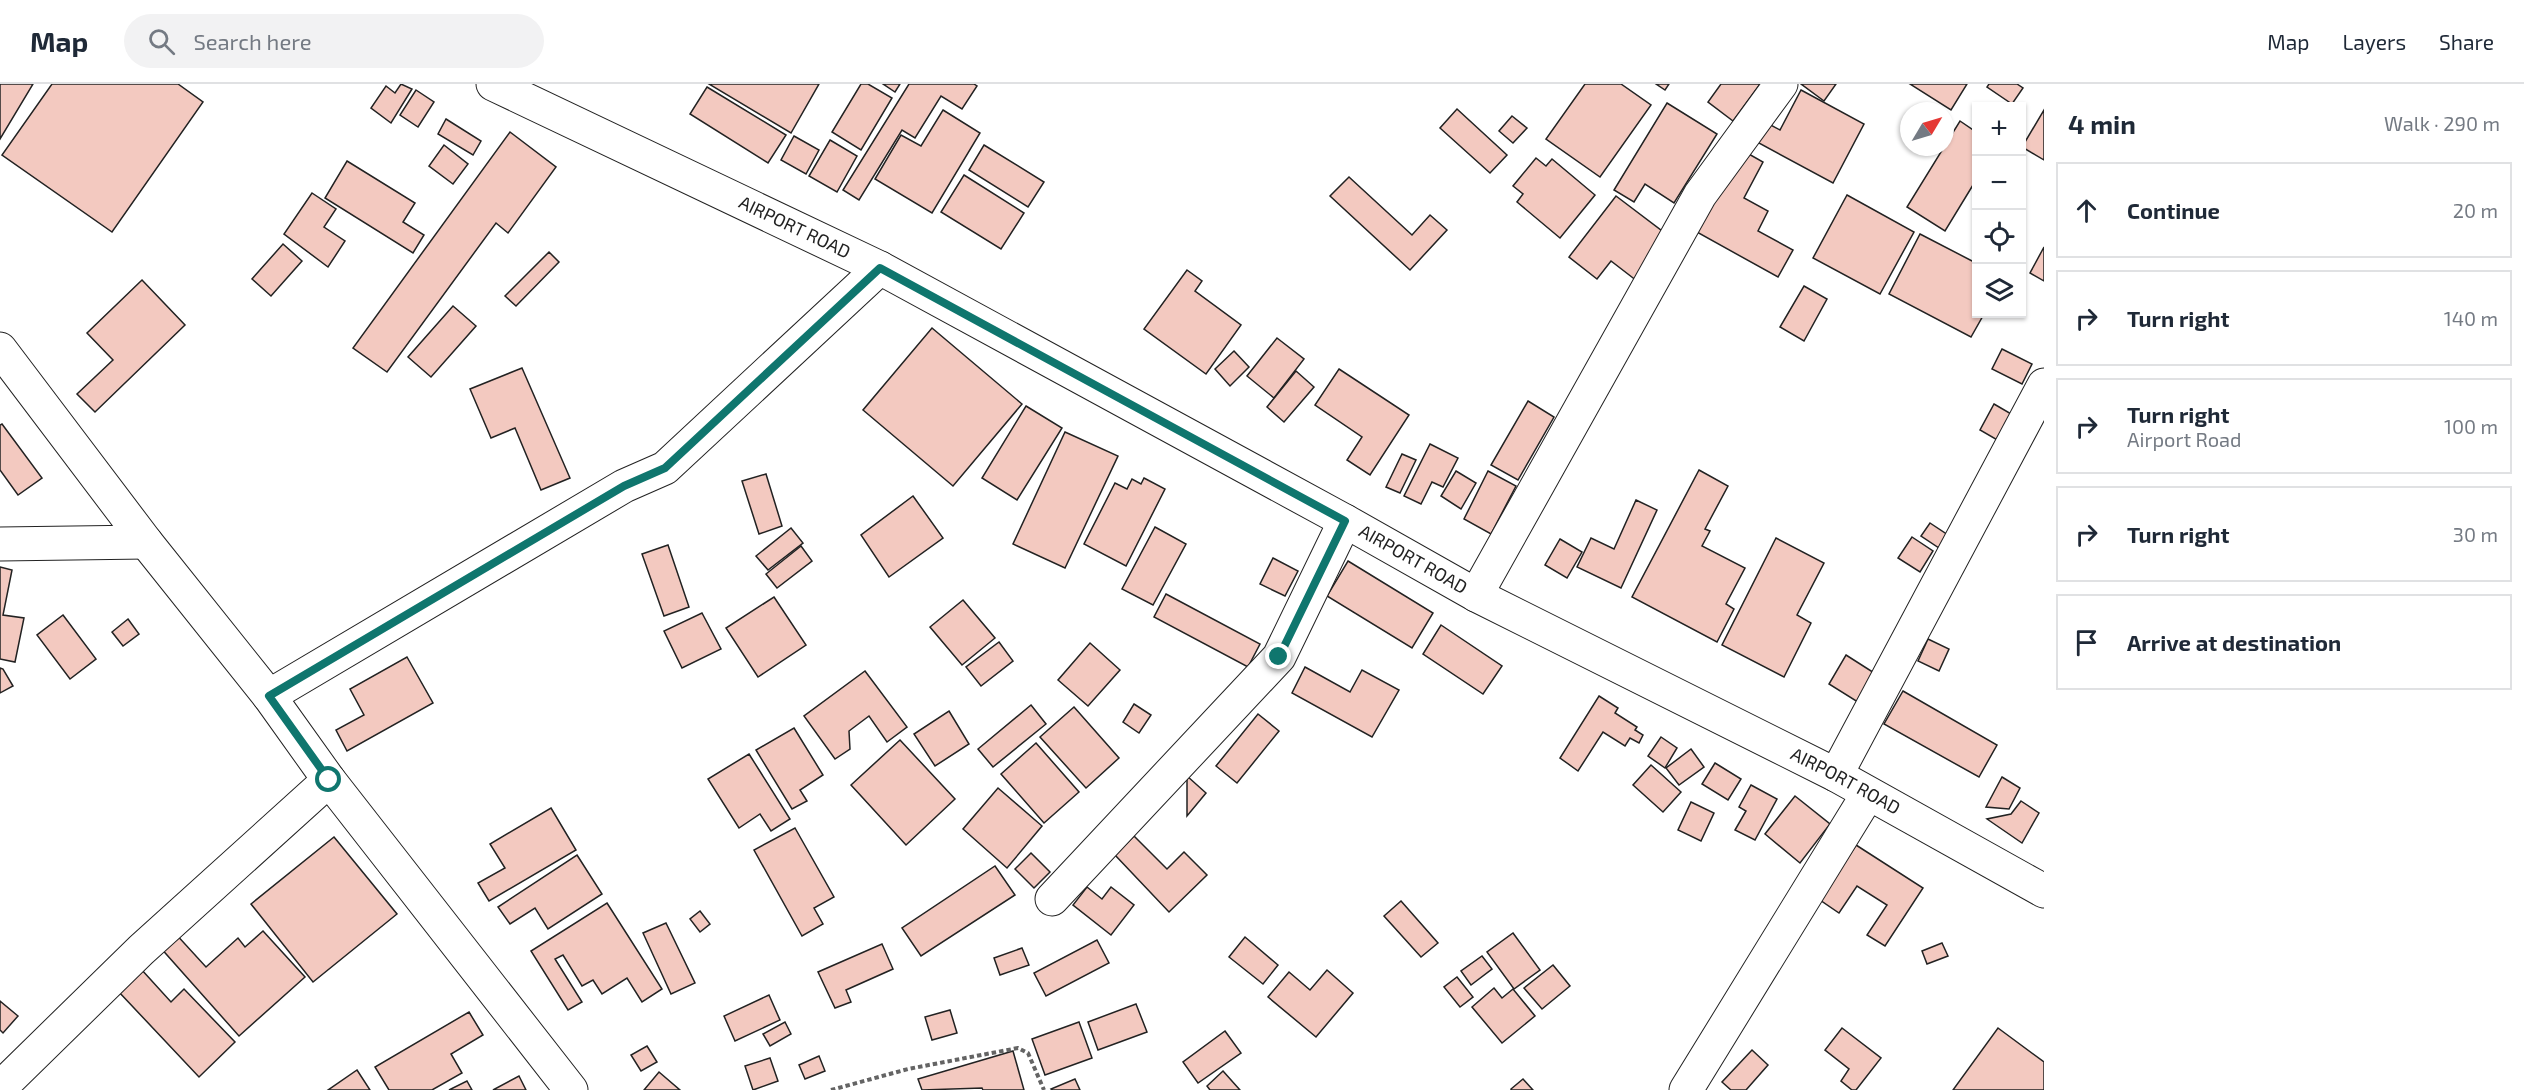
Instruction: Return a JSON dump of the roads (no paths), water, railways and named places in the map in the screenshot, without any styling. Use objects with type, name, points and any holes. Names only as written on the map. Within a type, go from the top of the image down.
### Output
[{"type":"street","name":"AIRPORT ROAD","points":[[493,84],[880,268],[1345,521],[1476,595],[1836,775],[2044,891]]},
{"type":"street","points":[[1476,595],[1700,195],[1781,84]]},
{"type":"street","points":[[269,696],[624,486],[665,468],[880,268]]},
{"type":"street","points":[[0,349],[146,542],[269,696],[329,780],[571,1090]]},
{"type":"street","points":[[1836,775],[2044,385]]},
{"type":"street","points":[[1052,899],[1279,657],[1345,521]]},
{"type":"street","points":[[0,544],[146,542]]},
{"type":"street","points":[[0,1088],[141,950],[329,780]]},
{"type":"street","points":[[1686,1090],[1868,794]]}]
